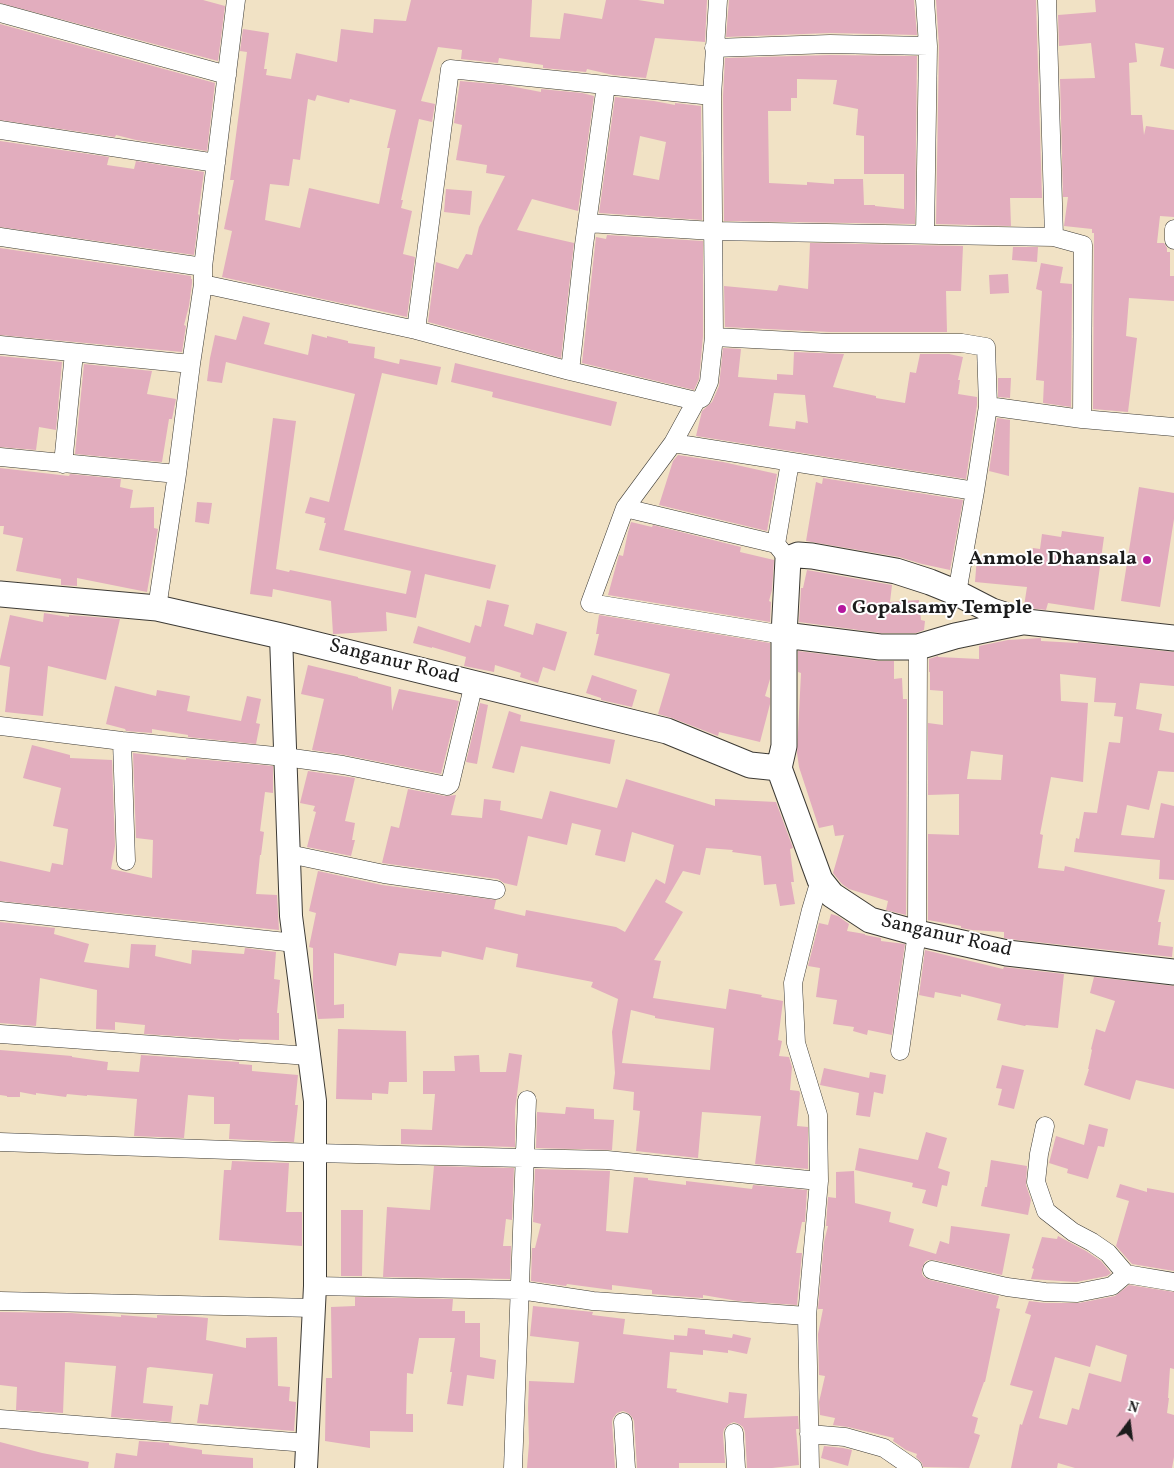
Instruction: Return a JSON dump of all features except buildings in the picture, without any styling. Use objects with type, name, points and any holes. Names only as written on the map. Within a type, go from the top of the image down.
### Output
[{"type":"main road","points":[[779,768],[784,746],[782,551],[896,571],[930,582],[992,611],[1026,622],[1174,638]]},
{"type":"main road","name":"Sanganur Road","points":[[0,594],[157,608],[281,636],[667,731],[750,765],[779,768],[820,880],[832,895],[870,920],[917,933],[1007,953],[1174,972]]},
{"type":"main road","points":[[784,635],[880,647],[918,647],[955,636],[1026,622]]},
{"type":"street","points":[[157,608],[203,275],[235,0]]},
{"type":"street","points":[[718,0],[712,96],[714,337],[708,382],[702,398],[696,402],[673,443],[625,508],[590,603],[784,635]]},
{"type":"street","points":[[925,0],[928,46],[925,234]]},
{"type":"street","points":[[1047,0],[1054,237]]},
{"type":"street","points":[[0,13],[227,75]]},
{"type":"street","points":[[714,48],[830,44],[928,46]]},
{"type":"street","points":[[416,330],[450,69],[712,96]]},
{"type":"street","points":[[570,371],[587,223],[606,85]]},
{"type":"street","points":[[0,130],[216,163]]},
{"type":"street","points":[[587,223],[713,231],[1054,237],[1083,245],[1082,419]]},
{"type":"street","points":[[1174,229],[1174,240]]},
{"type":"street","points":[[0,237],[203,275],[696,402]]},
{"type":"street","points":[[714,337],[830,343],[954,343],[986,347],[988,406],[957,593]]},
{"type":"street","points":[[0,345],[191,364]]},
{"type":"street","points":[[63,464],[74,353]]},
{"type":"street","points":[[988,406],[1082,419],[1174,427]]},
{"type":"street","points":[[673,443],[975,491]]},
{"type":"street","points":[[0,457],[177,474]]},
{"type":"street","points":[[625,508],[782,551],[790,462]]},
{"type":"street","points":[[281,636],[291,916],[315,1101],[316,1286],[306,1468]]},
{"type":"street","points":[[900,1052],[917,933],[918,647]]},
{"type":"street","points":[[0,726],[122,741],[285,757],[344,765],[446,786],[450,784],[474,683]]},
{"type":"street","points":[[122,741],[126,861]]},
{"type":"street","points":[[289,854],[384,874],[496,890]]},
{"type":"street","points":[[810,1468],[807,1316],[820,1181],[818,1115],[796,1043],[792,983],[820,880]]},
{"type":"street","points":[[0,911],[295,943]]},
{"type":"street","points":[[0,1034],[309,1056]]},
{"type":"street","points":[[513,1468],[527,1100]]},
{"type":"street","points":[[1045,1126],[1036,1182],[1046,1211],[1073,1232],[1108,1253],[1126,1274],[1174,1282]]},
{"type":"street","points":[[0,1142],[315,1153],[607,1160],[820,1181]]},
{"type":"street","points":[[932,1270],[1007,1287],[1045,1292],[1077,1293],[1112,1286],[1126,1274]]},
{"type":"street","points":[[316,1286],[520,1290],[593,1302],[807,1316]]},
{"type":"street","points":[[0,1301],[314,1308]]},
{"type":"street","points":[[0,1419],[307,1443]]},
{"type":"street","points":[[623,1422],[626,1468]]},
{"type":"street","points":[[734,1433],[736,1468]]},
{"type":"street","points":[[809,1434],[845,1437],[884,1448],[913,1468]]},
{"type":"place","name":"Anmole Dhansala","points":[[1147,560]]},
{"type":"place","name":"Gopalsamy Temple","points":[[842,609]]}]
